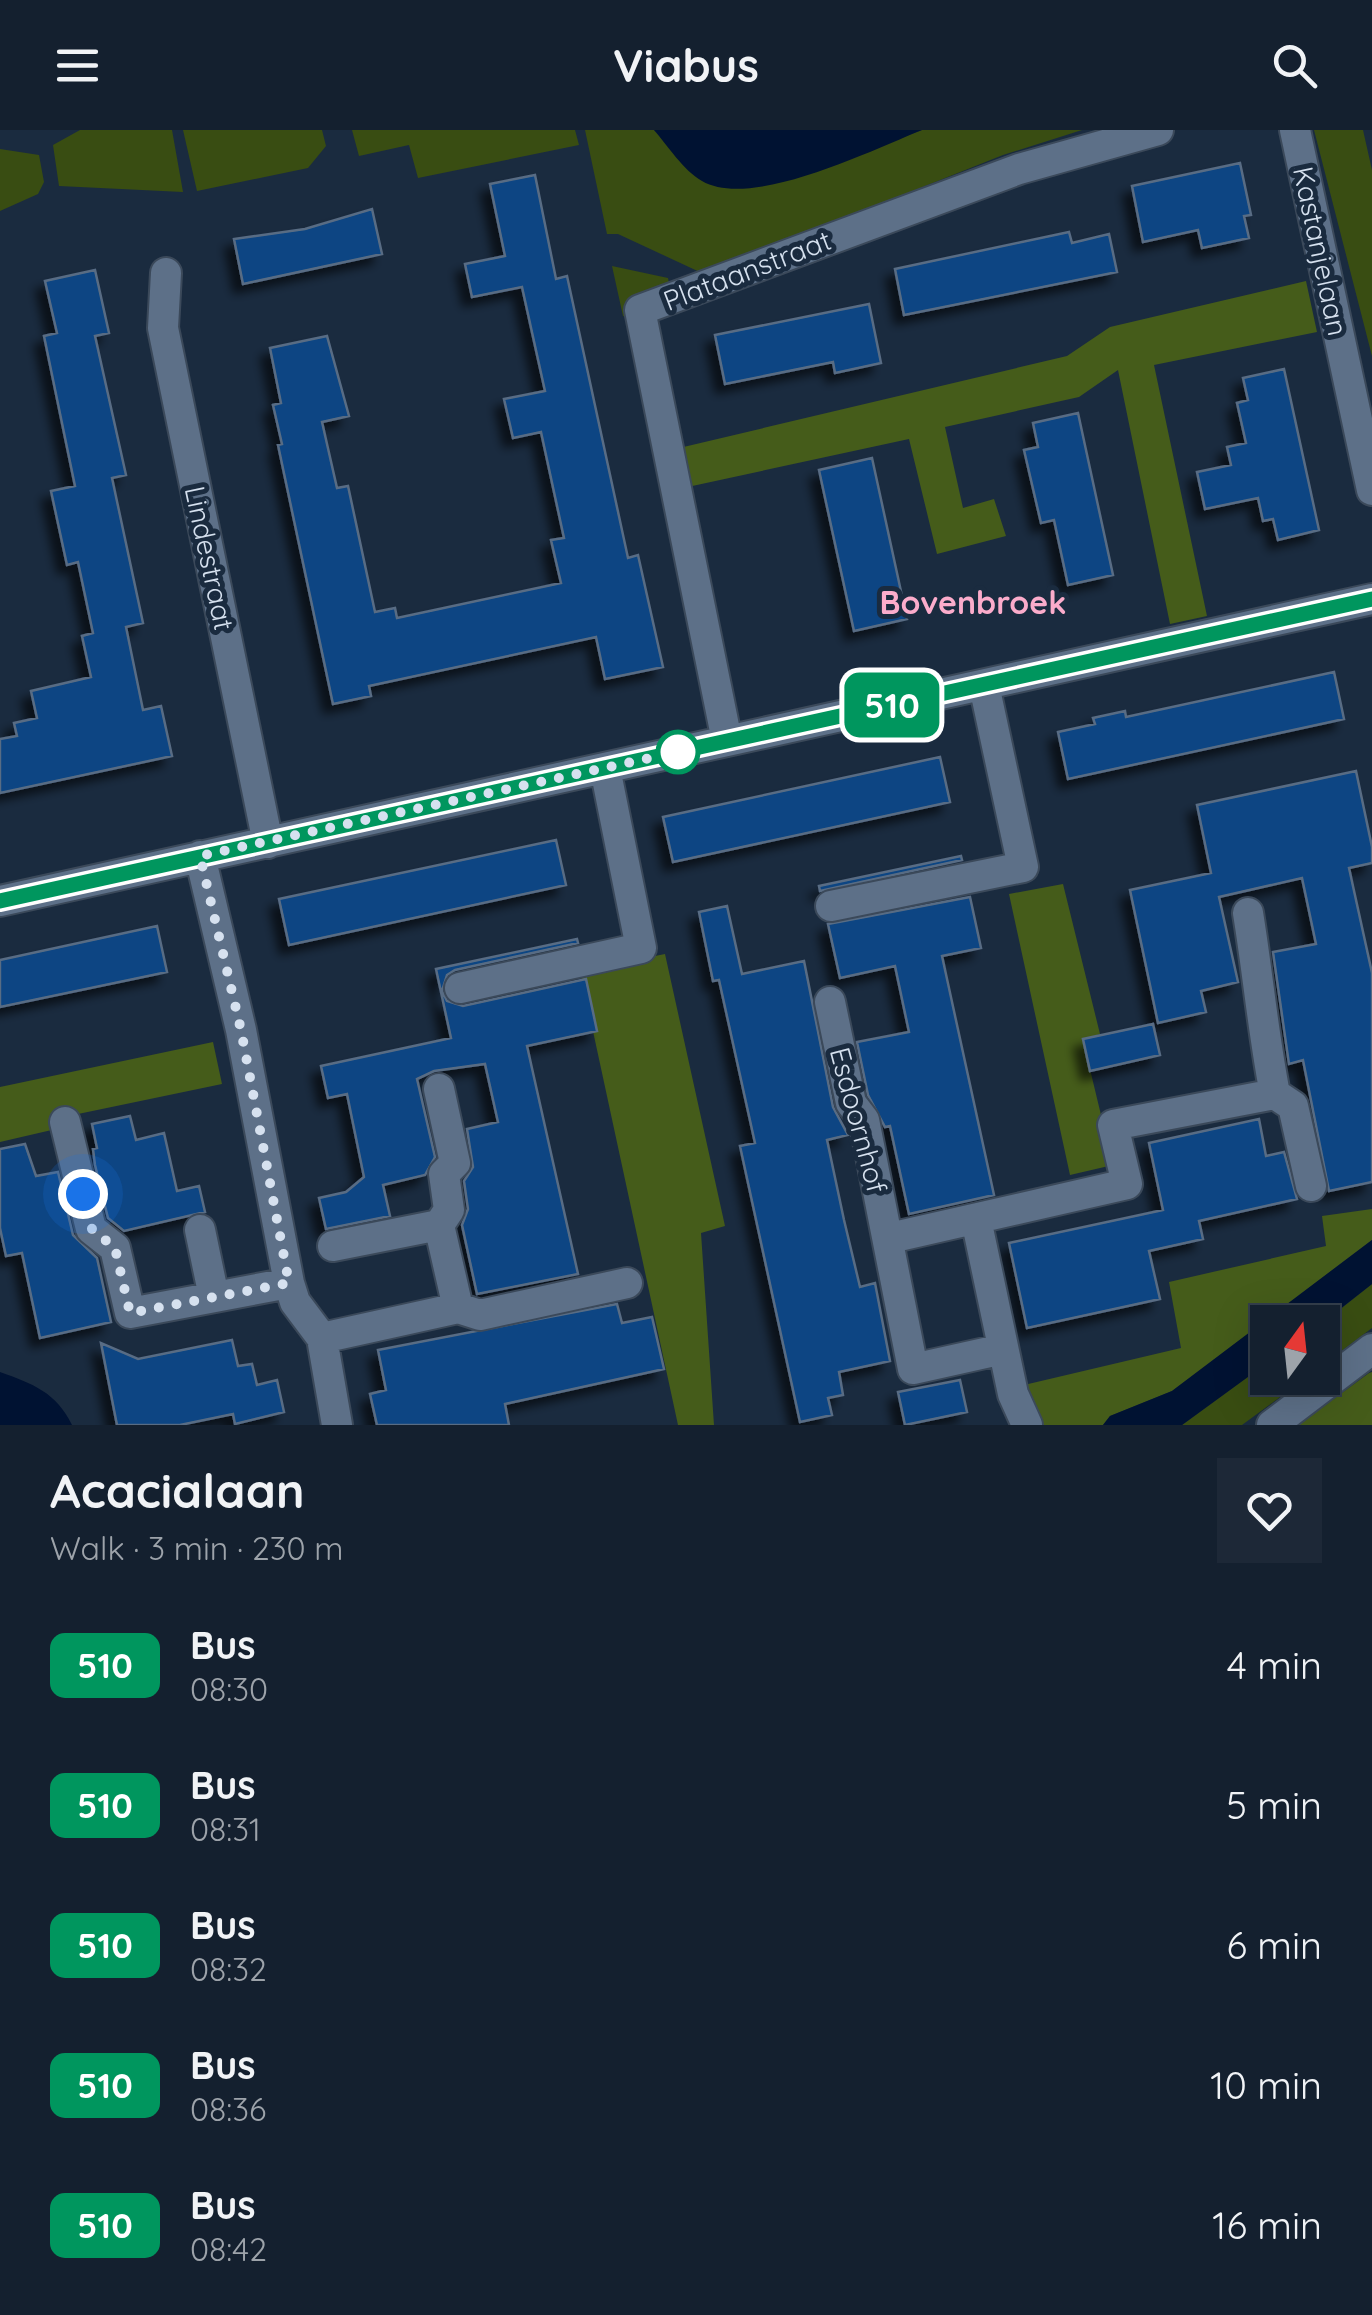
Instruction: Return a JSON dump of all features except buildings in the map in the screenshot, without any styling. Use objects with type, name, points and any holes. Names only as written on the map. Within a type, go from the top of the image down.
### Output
[{"type":"street","name":"Plataanstraat","points":[[727,741],[640,310],[1019,169],[1158,130]]},
{"type":"street","name":"Kastanjelaan","points":[[1295,130],[1372,490]]},
{"type":"street","name":"Lindestraat","points":[[166,273],[163,328],[268,843]]},
{"type":"street","points":[[0,901],[1372,599]]},
{"type":"street","points":[[831,906],[1022,866],[984,685]]},
{"type":"street","points":[[460,988],[641,948],[605,768]]},
{"type":"street","points":[[200,856],[241,1030],[289,1283],[295,1302],[322,1338],[337,1425]]},
{"type":"street","points":[[1248,912],[1260,983],[1257,1004],[1275,1094]]},
{"type":"street","name":"Esdoornhof","points":[[830,1002],[850,1103],[864,1120],[913,1369],[1003,1350]]},
{"type":"street","points":[[333,1246],[439,1225],[449,1210],[444,1174],[455,1164],[440,1090]]},
{"type":"street","points":[[890,1238],[1127,1184],[1113,1125],[1275,1094],[1293,1106],[1310,1186]]},
{"type":"street","points":[[66,1122],[92,1229],[115,1248],[130,1313],[289,1283]]},
{"type":"street","points":[[976,1219],[1003,1350],[1027,1425]]},
{"type":"street","points":[[439,1225],[458,1308]]},
{"type":"street","points":[[200,1230],[214,1297]]},
{"type":"street","points":[[322,1338],[458,1308],[480,1315],[627,1283]]},
{"type":"street","points":[[1272,1425],[1372,1349]]},
{"type":"green space","points":[[80,130],[172,130],[183,192],[59,186],[53,145]]},
{"type":"green space","points":[[183,130],[322,130],[326,146],[308,168],[197,191]]},
{"type":"green space","points":[[352,130],[575,130],[579,145],[418,178],[409,145],[359,156]]},
{"type":"green space","points":[[585,130],[654,130],[677,156],[883,145],[922,130],[1082,130],[1003,155],[704,274],[618,234],[607,234]]},
{"type":"green space","points":[[1314,130],[1363,130],[1372,170],[1372,356]]},
{"type":"green space","points":[[0,149],[39,155],[44,182],[38,194],[0,211]]},
{"type":"green space","points":[[612,266],[668,278],[670,288],[629,319],[623,316]]},
{"type":"green space","points":[[1306,281],[1317,332],[1154,365],[1207,616],[1170,624],[1118,370],[1079,397],[945,427],[963,508],[994,499],[1006,536],[937,554],[909,439],[683,488],[675,449],[1067,356],[1110,327]]},
{"type":"green space","points":[[1063,884],[1100,1034],[1083,1040],[1113,1165],[1070,1175],[1009,894]]},
{"type":"green space","points":[[665,954],[725,1226],[701,1233],[714,1425],[678,1425],[580,971]]},
{"type":"green space","points":[[213,1042],[222,1084],[54,1119],[56,1129],[0,1142],[0,1087]]},
{"type":"green space","points":[[1372,1209],[1372,1240],[1286,1305],[1250,1305],[1250,1332],[1172,1391],[1110,1416],[1103,1425],[1039,1425],[1024,1385],[1181,1348],[1169,1282],[1326,1246],[1322,1216]]},
{"type":"green space","points":[[1372,1284],[1372,1328],[1340,1352],[1340,1309]]},
{"type":"green space","points":[[1372,1372],[1372,1425],[1298,1425],[1340,1395]]},
{"type":"green space","points":[[1250,1375],[1250,1395],[1283,1395],[1242,1425],[1182,1425]]},
{"type":"water","points":[[654,130],[922,130],[812,174],[750,188],[723,188],[695,176]]},
{"type":"water","points":[[1372,1240],[1372,1284],[1340,1309],[1340,1305],[1286,1305]]},
{"type":"water","points":[[1250,1332],[1250,1375],[1182,1425],[1103,1425],[1110,1416],[1172,1391]]},
{"type":"water","points":[[0,1372],[51,1397],[72,1425],[0,1425]]},
{"type":"bus line","name":"510","points":[[0,901],[1372,599]]},
{"type":"district","name":"Bovenbroek","points":[[973,602]]},
{"type":"route","points":[[83,1194],[92,1229],[115,1248],[130,1313],[289,1283],[241,1030],[200,856],[678,752]]}]
